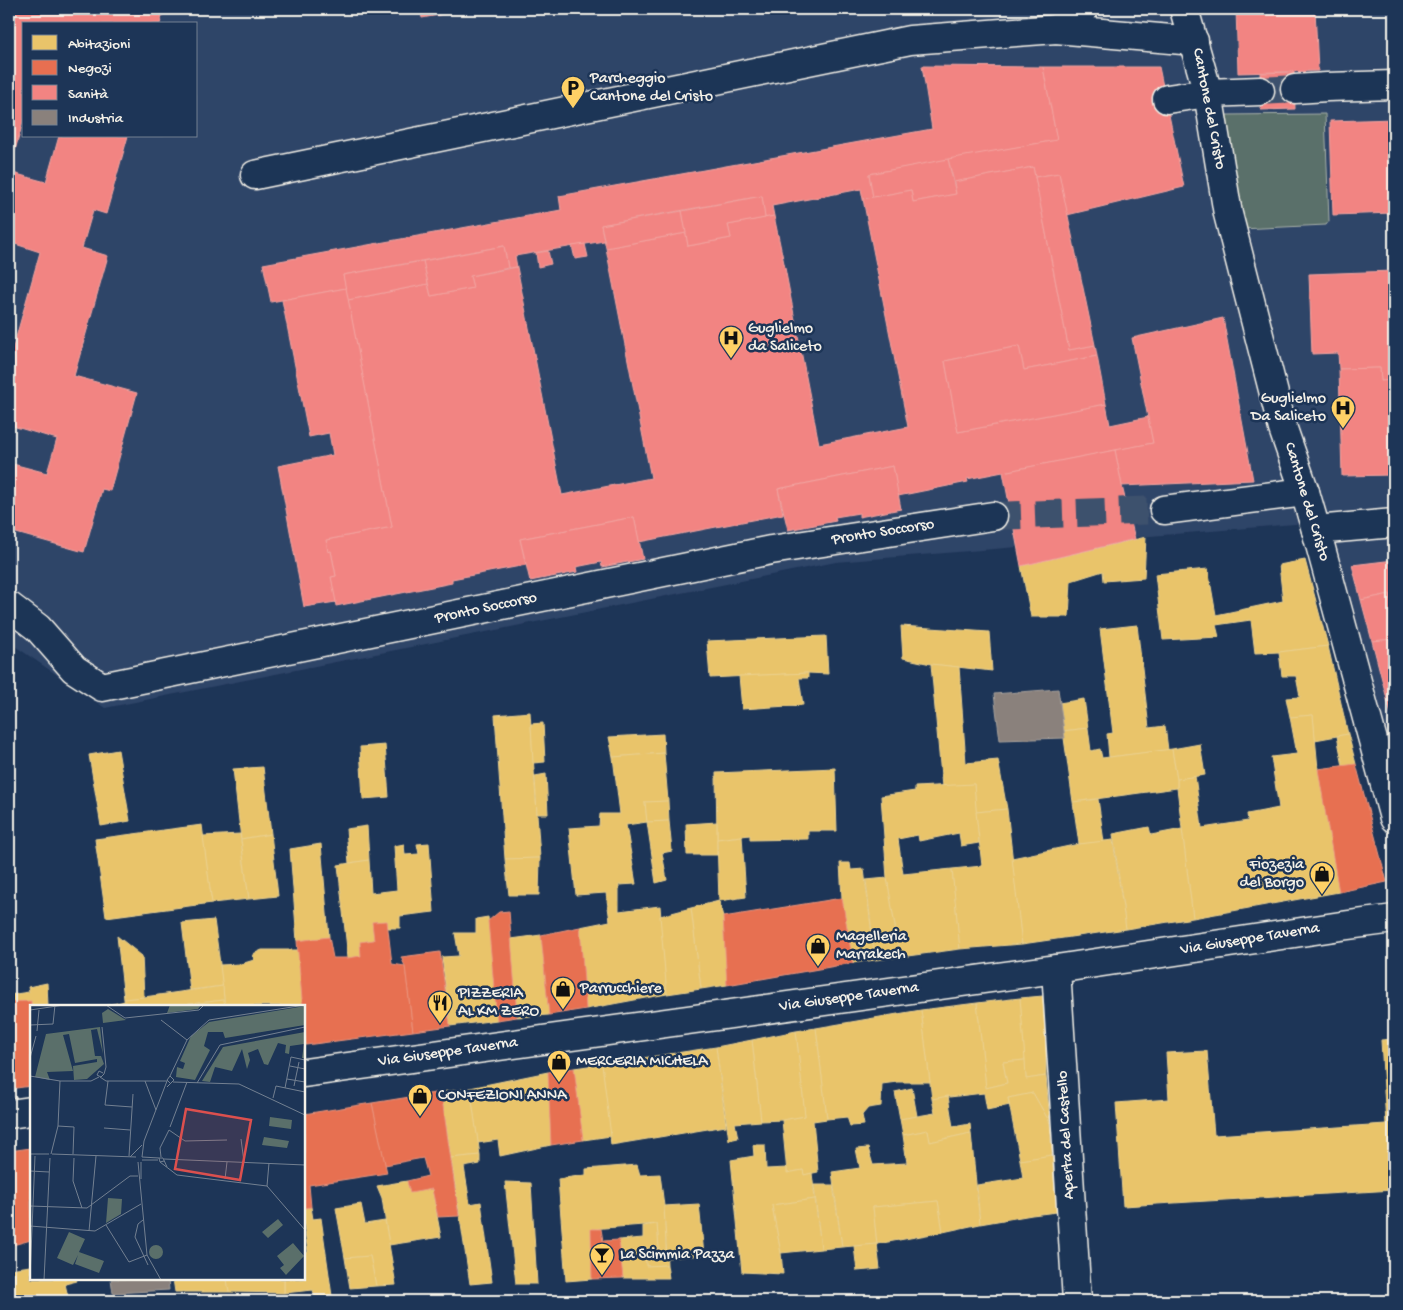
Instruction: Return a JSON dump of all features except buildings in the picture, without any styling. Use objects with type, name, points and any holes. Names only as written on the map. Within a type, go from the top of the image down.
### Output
[{"type":"street","points":[[1056,29],[1084,9]]},
{"type":"street","name":"Cantone del Cristo","points":[[1184,9],[1208,93],[1228,214],[1283,429],[1316,530],[1394,818]]},
{"type":"street","points":[[255,175],[910,40],[1056,29],[1194,41]]},
{"type":"street","points":[[1295,89],[1394,85]]},
{"type":"street","points":[[1167,99],[1208,93],[1260,91]]},
{"type":"street","points":[[1164,510],[1305,492]]},
{"type":"street","name":"Pronto Soccorso","points":[[9,606],[38,628],[74,669],[102,687],[771,550],[994,516]]},
{"type":"street","points":[[1316,530],[1394,523]]},
{"type":"street","name":"Via Giuseppe Taverna","points":[[305,1073],[1056,970],[1394,919]]},
{"type":"street","name":"Aperta del Castello","points":[[1056,970],[1077,1301]]},
{"type":"street","points":[[9,1114],[30,1111]]},
{"type":"shaded area","points":[[9,9],[1394,9],[1394,768],[1319,522],[836,562],[105,708],[9,642]]},
{"type":"green space","points":[[1325,114],[1329,221],[1326,225],[1241,229],[1226,115]]},
{"type":"tunnel","points":[[1260,91],[1295,89]]},
{"type":"tunnel","points":[[993,516],[1164,510]]},
{"type":"place","name":"Parcheggio Cantone del Cristo","points":[[573,109]]},
{"type":"place","name":"Guglielmo da Saliceto","points":[[731,359]]},
{"type":"place","name":"Guglielmo Da Saliceto","points":[[1343,429]]},
{"type":"place","name":"Fiozezia del Borgo","points":[[1322,895]]},
{"type":"place","name":"Magelleria Marrakech","points":[[818,967]]},
{"type":"place","name":"Parrucchiere","points":[[563,1010]]},
{"type":"place","name":"PIZZERIA AL KM ZERO","points":[[440,1024]]},
{"type":"place","name":"MERCERIA MICHELA","points":[[559,1083]]},
{"type":"place","name":"CONFEZIONI ANNA","points":[[420,1117]]},
{"type":"place","name":"La Scimmia Pazza","points":[[602,1276]]}]
